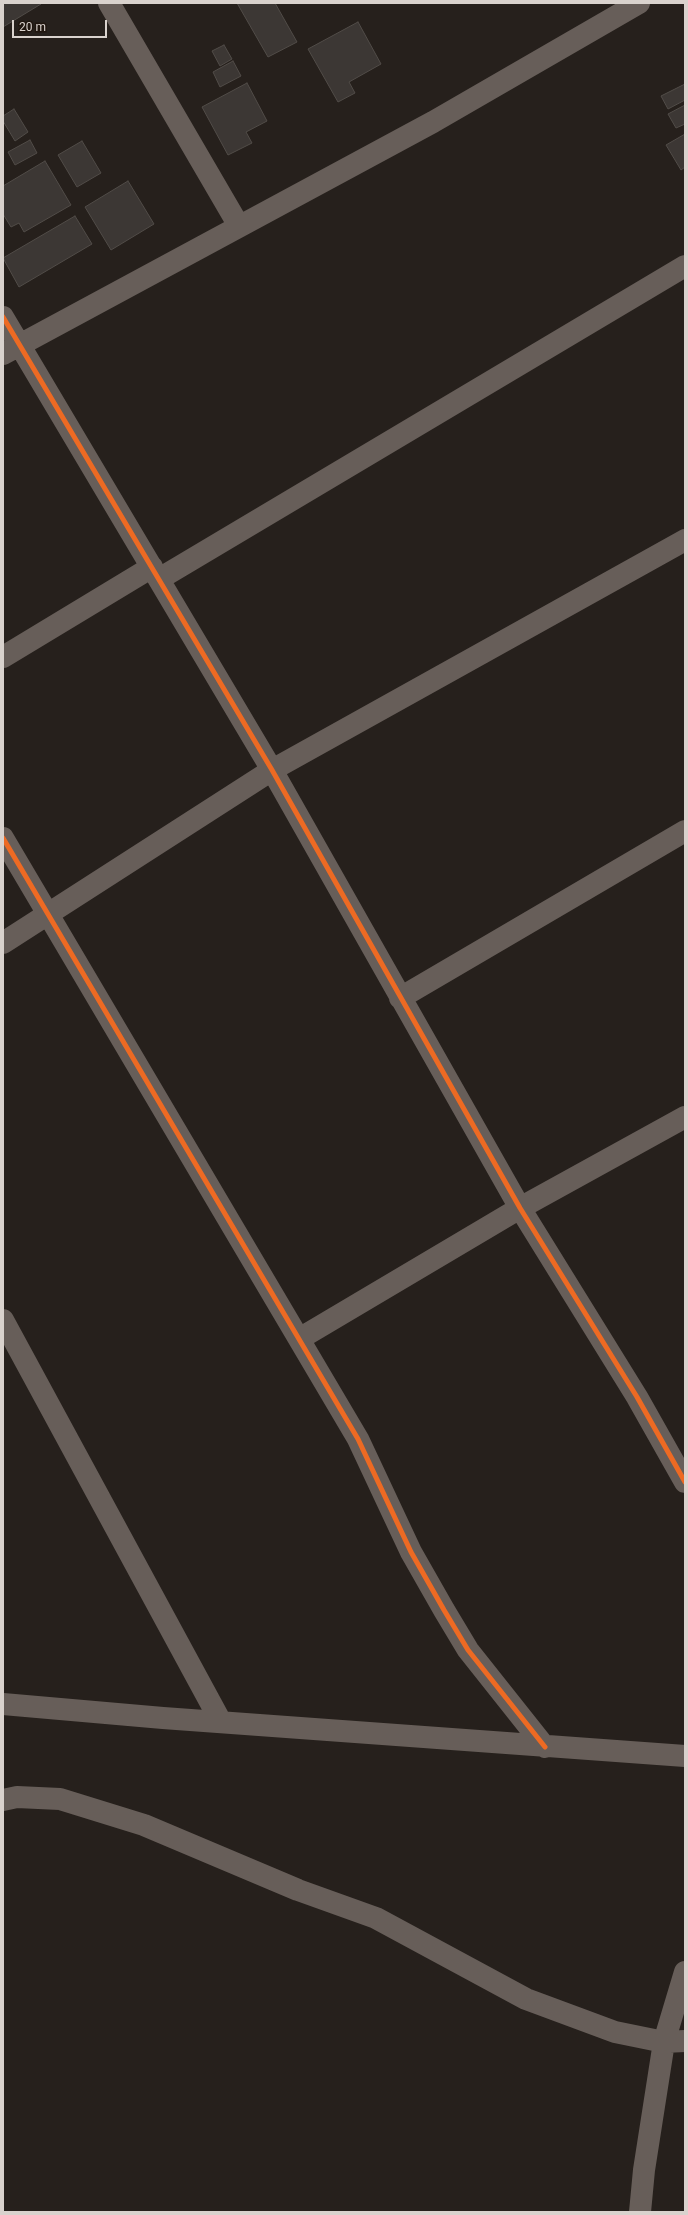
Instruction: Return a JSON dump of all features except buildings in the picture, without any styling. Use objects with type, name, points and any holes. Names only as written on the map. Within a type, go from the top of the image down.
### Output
[{"type":"street","points":[[109,3],[239,226]]},
{"type":"street","points":[[11,349],[433,122],[639,3]]},
{"type":"street","points":[[3,657],[156,573],[685,266]]},
{"type":"street","points":[[3,318],[11,349],[156,573],[272,770],[520,1208],[637,1397],[685,1482]]},
{"type":"street","points":[[3,943],[272,770],[685,540]]},
{"type":"street","points":[[400,998],[685,831]]},
{"type":"street","points":[[3,838],[358,1439],[412,1552],[444,1610],[468,1650],[545,1747]]},
{"type":"street","points":[[299,1339],[520,1208],[685,1117]]},
{"type":"street","points":[[3,1320],[221,1722]]},
{"type":"street","points":[[3,1704],[545,1747],[685,1756]]},
{"type":"street","points":[[3,1800],[16,1797],[60,1799],[144,1824],[298,1890],[376,1918],[526,1999],[615,2032],[674,2042]]},
{"type":"street","points":[[640,2212],[644,2170],[674,2042],[685,1972]]},
{"type":"cycle path","points":[[3,317],[272,770],[520,1208],[637,1397],[685,1482]]},
{"type":"cycle path","points":[[3,838],[358,1439],[411,1552],[444,1610],[468,1650],[545,1747]]}]
